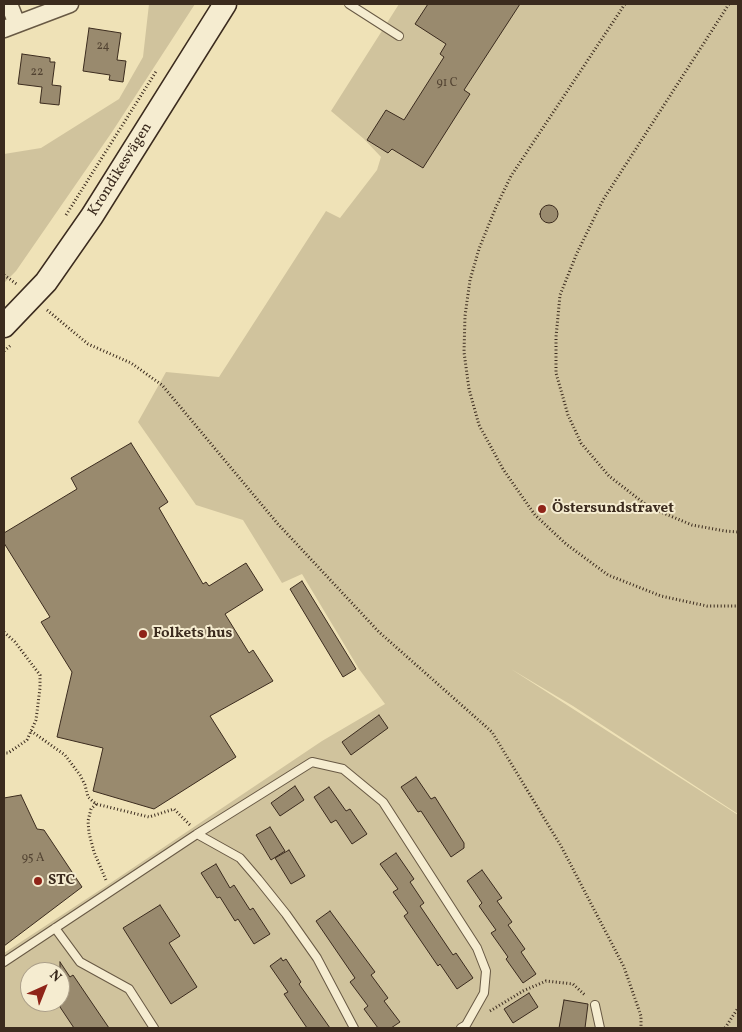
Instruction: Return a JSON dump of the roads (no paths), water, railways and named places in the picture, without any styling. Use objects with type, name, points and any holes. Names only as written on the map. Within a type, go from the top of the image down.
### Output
[{"type":"street","points":[[9,4],[11,26],[70,4]]},
{"type":"street","name":"Krondikesvägen","points":[[4,326],[24,290],[46,282],[92,216],[225,4]]},
{"type":"lane","points":[[349,4],[399,36]]},
{"type":"lane","points":[[4,962],[197,834],[312,762],[343,769],[383,802],[478,948],[486,971],[484,993],[463,1027]]},
{"type":"lane","points":[[197,834],[240,858],[258,878],[317,958],[354,1028]]},
{"type":"lane","points":[[55,928],[80,962],[129,989],[154,1028]]},
{"type":"lane","points":[[595,1005],[600,1028]]},
{"type":"place","name":"Östersundstravet","points":[[542,509]]},
{"type":"place","name":"Folkets hus","points":[[143,634]]},
{"type":"place","name":"STC","points":[[38,881]]}]
